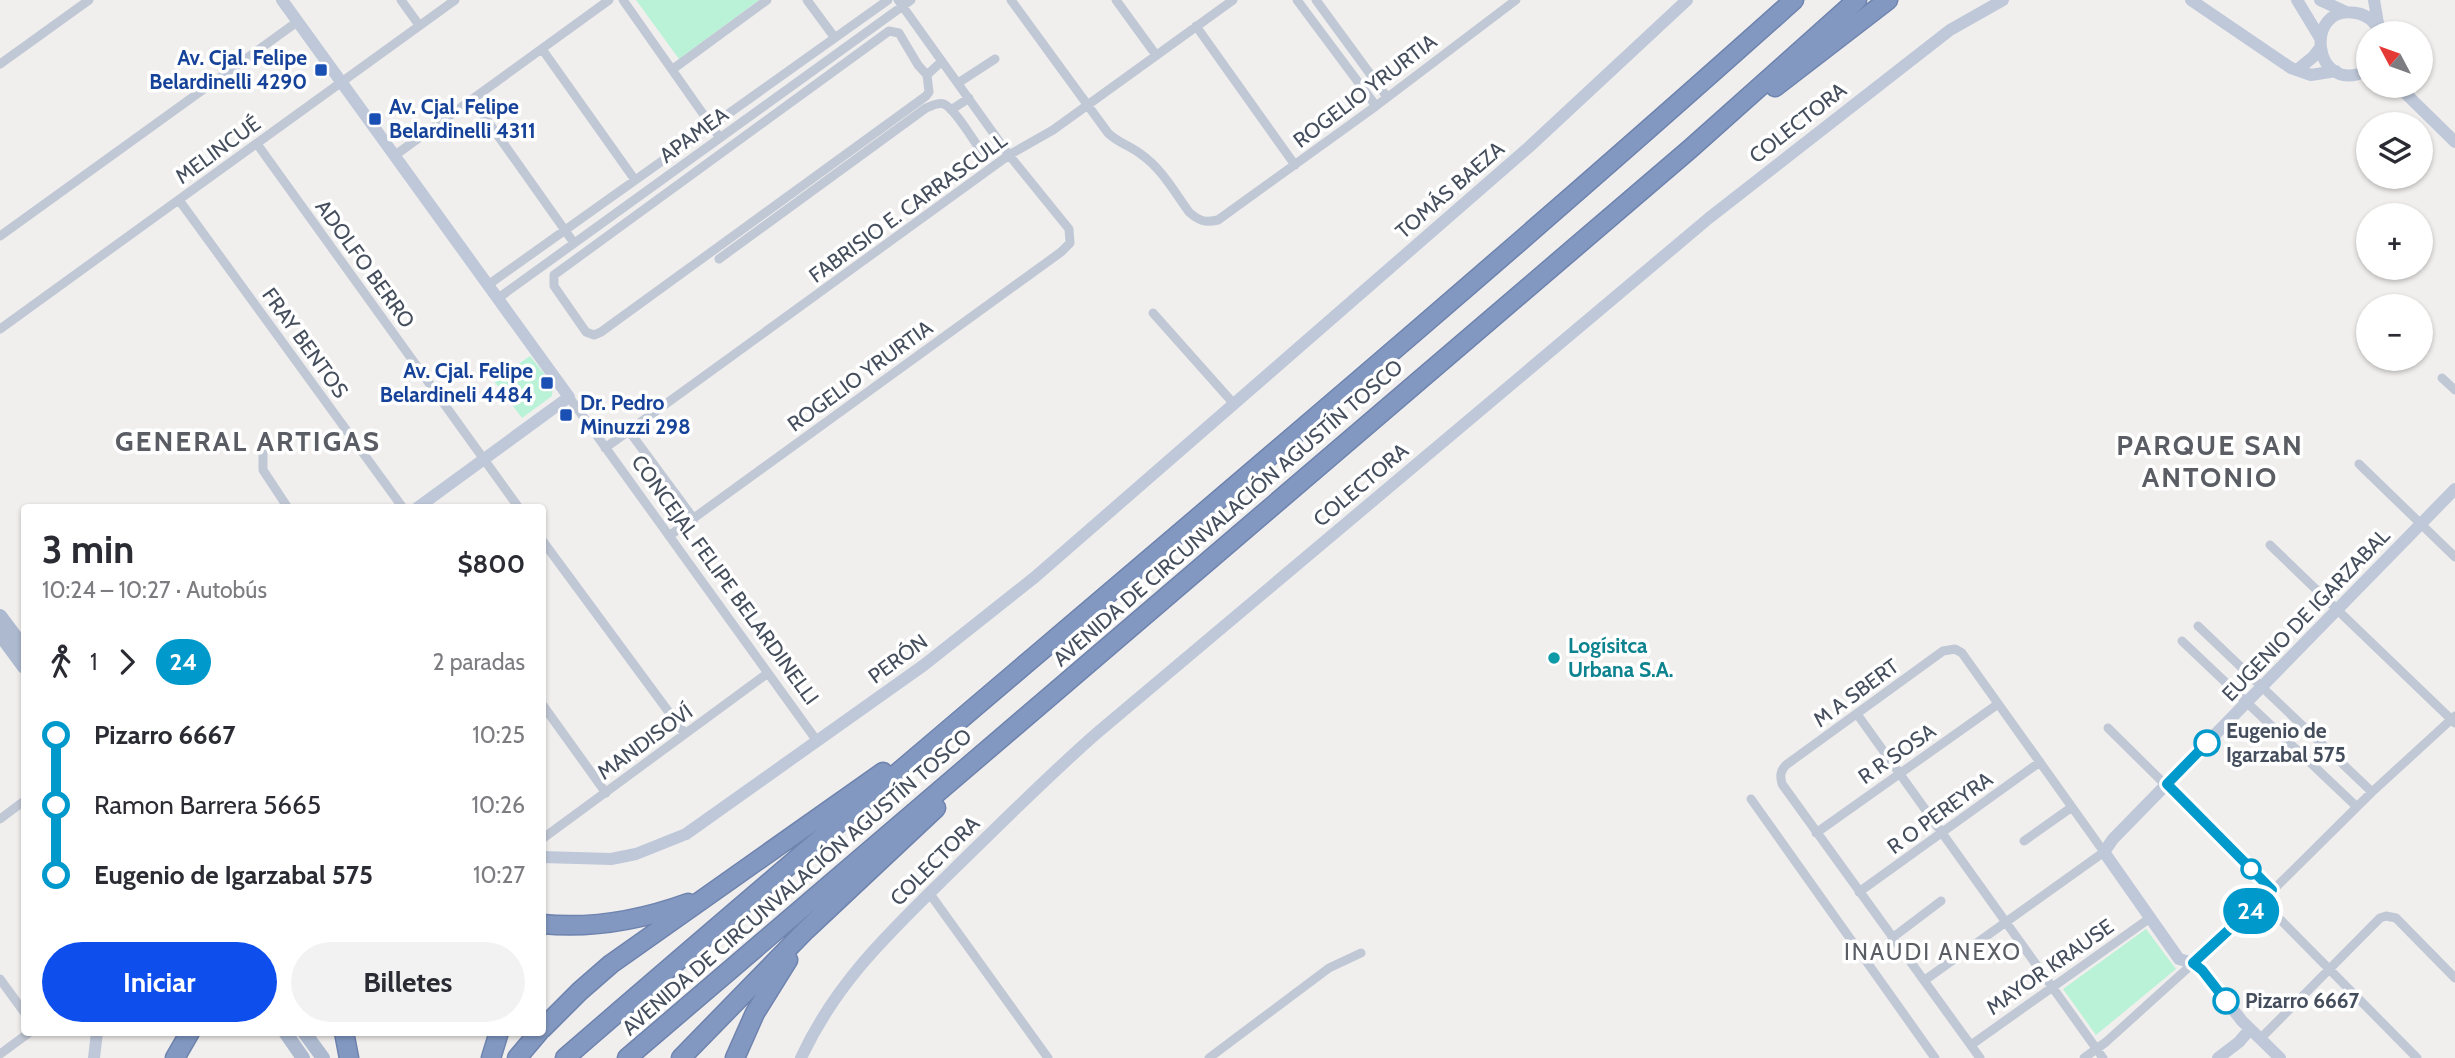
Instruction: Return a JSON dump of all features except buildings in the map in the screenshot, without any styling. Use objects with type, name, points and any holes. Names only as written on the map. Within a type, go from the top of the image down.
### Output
[{"type":"highway","points":[[1626,148],[1699,72],[1778,0]]},
{"type":"highway","name":"AVENIDA DE CIRCUNVALACIÓN AGUSTÍN TOSCO","points":[[565,1058],[1626,148],[1794,0]]},
{"type":"highway","name":"AVENIDA DE CIRCUNVALACIÓN AGUSTÍN TOSCO","points":[[627,1058],[1690,149],[1857,0]]},
{"type":"highway","points":[[1690,149],[1888,0]]},
{"type":"highway","points":[[681,1058],[825,912],[1012,742],[1110,644]]},
{"type":"highway","points":[[546,1026],[611,964],[961,719]]},
{"type":"highway","points":[[546,924],[573,927],[634,919],[662,912],[717,890]]},
{"type":"highway","points":[[736,1058],[768,990],[825,912]]},
{"type":"highway","points":[[175,1058],[188,1036]]},
{"type":"highway","points":[[345,1036],[349,1058]]},
{"type":"highway","points":[[491,1058],[498,1036]]},
{"type":"highway","points":[[517,1058],[537,1036]]},
{"type":"main road","points":[[0,616],[21,644]]},
{"type":"main road","points":[[0,634],[21,663]]},
{"type":"main road","points":[[288,1036],[303,1058]]},
{"type":"main road","points":[[307,1036],[323,1058]]},
{"type":"street","points":[[0,64],[89,0]]},
{"type":"street","name":"CONCEJAL FELIPE BELARDINELLI","points":[[282,0],[817,741]]},
{"type":"street","points":[[401,0],[419,25]]},
{"type":"street","name":"MELINCUÉ","points":[[0,329],[455,0]]},
{"type":"street","points":[[394,156],[609,0]]},
{"type":"street","points":[[623,0],[720,138]]},
{"type":"street","points":[[673,69],[767,0]]},
{"type":"street","points":[[807,0],[835,38]]},
{"type":"street","name":"APAMEA","points":[[488,285],[888,0]]},
{"type":"street","points":[[1011,0],[1087,105]]},
{"type":"street","points":[[1116,0],[1156,55]]},
{"type":"street","name":"FABRISIO E. CARRASCULL","points":[[606,448],[1010,155],[1052,130],[1233,0]]},
{"type":"street","points":[[1297,0],[1376,106]]},
{"type":"street","points":[[1316,0],[1387,97]]},
{"type":"street","points":[[1497,0],[1503,9]]},
{"type":"street","name":"ROGELIO YRURTIA","points":[[1087,105],[1116,141],[1149,160],[1196,219],[1206,223],[1217,220],[1295,165],[1516,0]]},
{"type":"street","name":"TOMÁS BAEZA","points":[[1234,404],[1529,147],[1686,0]]},
{"type":"street","name":"COLECTORA","points":[[801,1058],[812,1032],[869,953],[1052,773],[1097,733],[1709,218],[1950,30],[2003,0]]},
{"type":"street","points":[[2190,0],[2297,70],[2311,75],[2336,71]]},
{"type":"street","points":[[2297,0],[2320,43],[2328,65],[2336,71],[2356,75]]},
{"type":"street","points":[[2320,0],[2365,16],[2370,21]]},
{"type":"street","points":[[2297,70],[2308,62],[2329,21],[2351,13],[2373,0],[2377,21]]},
{"type":"street","points":[[904,2],[942,61],[1010,155]]},
{"type":"street","name":"APAMEA","points":[[497,299],[904,2]]},
{"type":"street","points":[[0,236],[297,22]]},
{"type":"street","points":[[1196,26],[1295,165]]},
{"type":"street","points":[[889,31],[899,33],[927,75],[929,92],[926,96],[601,332],[594,335],[586,332],[554,286],[554,275],[889,31]]},
{"type":"street","points":[[542,48],[635,180]]},
{"type":"street","points":[[958,83],[995,59]]},
{"type":"street","points":[[927,75],[942,61]]},
{"type":"street","points":[[951,110],[968,98]]},
{"type":"street","points":[[2410,98],[2455,142]]},
{"type":"street","points":[[472,99],[574,243]]},
{"type":"street","points":[[719,260],[926,108],[944,104],[981,151]]},
{"type":"street","name":"ADOLFO BERRO","points":[[257,144],[516,504]]},
{"type":"street","name":"ROGELIO YRURTIA","points":[[669,536],[1070,243],[1069,229],[1010,155]]},
{"type":"street","name":"FRAY BENTOS","points":[[179,200],[400,504]]},
{"type":"street","points":[[1153,313],[1234,404]]},
{"type":"street","points":[[2442,377],[2455,390]]},
{"type":"street","points":[[422,504],[569,397]]},
{"type":"street","name":"PERÓN","points":[[546,857],[611,859],[636,854],[665,844],[711,817],[924,666],[1009,598],[1234,404]]},
{"type":"street","points":[[629,431],[694,519]]},
{"type":"street","points":[[262,447],[263,470],[285,504]]},
{"type":"street","points":[[2359,464],[2455,557]]},
{"type":"street","name":"EUGENIO DE IGARZABAL","points":[[1926,980],[2104,852],[2113,839],[2455,489]]},
{"type":"street","points":[[546,545],[685,734]]},
{"type":"street","points":[[2084,1058],[2262,901],[2372,792],[2454,720],[2270,545]]},
{"type":"street","points":[[2198,626],[2372,792]]},
{"type":"street","points":[[2182,642],[2357,807]]},
{"type":"street","name":"M A SBERT","points":[[1816,833],[1782,784],[1780,772],[1943,651],[1955,649],[1962,653],[1998,704]]},
{"type":"street","name":"MANDISOVÍ","points":[[546,836],[768,673]]},
{"type":"street","points":[[1998,704],[2179,959],[2193,963],[2202,970],[2250,1029],[2280,1058]]},
{"type":"street","name":"R R SOSA","points":[[1816,833],[1998,704]]},
{"type":"street","points":[[546,710],[606,793]]},
{"type":"street","points":[[1857,714],[2103,1058]]},
{"type":"street","points":[[2108,728],[2272,890]]},
{"type":"street","name":"R O PEREYRA","points":[[1859,892],[2040,762]]},
{"type":"street","points":[[1751,799],[1935,1058]]},
{"type":"street","points":[[0,819],[21,803]]},
{"type":"street","points":[[2024,841],[2072,807]]},
{"type":"street","points":[[1816,833],[1926,980],[1980,1058]]},
{"type":"street","points":[[929,894],[1048,1058]]},
{"type":"street","points":[[1892,937],[1941,901]]},
{"type":"street","points":[[2262,901],[2417,1058]]},
{"type":"street","points":[[2261,1038],[2380,918],[2386,916],[2396,918],[2455,978]]},
{"type":"street","name":"MAYOR KRAUSE","points":[[1970,1045],[2150,918]]},
{"type":"street","points":[[1209,1058],[1329,968],[1361,953]]},
{"type":"street","points":[[0,979],[21,1008]]},
{"type":"street","points":[[2218,1058],[2239,1042],[2250,1029]]},
{"type":"street","points":[[0,1054],[25,1036]]},
{"type":"street","points":[[94,1058],[97,1036]]},
{"type":"green space","points":[[636,0],[759,0],[679,59]]},
{"type":"green space","points":[[530,356],[553,385],[552,396],[522,418],[494,381]]},
{"type":"green space","points":[[2146,929],[2176,969],[2096,1035],[2063,989]]},
{"type":"bus line","name":"24","points":[[2207,743],[2167,784],[2272,890],[2193,963],[2202,970],[2226,1001]]},
{"type":"place","name":"Av. Cjal. Felipe Belardinelli 4290","points":[[321,70]]},
{"type":"place","name":"Av. Cjal. Felipe Belardinelli 4311","points":[[375,119]]},
{"type":"place","name":"Av. Cjal. Felipe Belardineli 4484","points":[[547,383]]},
{"type":"place","name":"Dr. Pedro Minuzzi 298","points":[[566,415]]},
{"type":"place","name":"Logísitca Urbana S.A.","points":[[1554,658]]},
{"type":"place","name":"Eugenio de Igarzabal 575","points":[[2207,743]]},
{"type":"place","name":"Pizarro 6667","points":[[2226,1001]]},
{"type":"district","name":"GENERAL ARTIGAS","points":[[248,441]]},
{"type":"district","name":"PARQUE SAN ANTONIO","points":[[2210,461]]},
{"type":"district","name":"INAUDI ANEXO","points":[[1933,952]]}]
